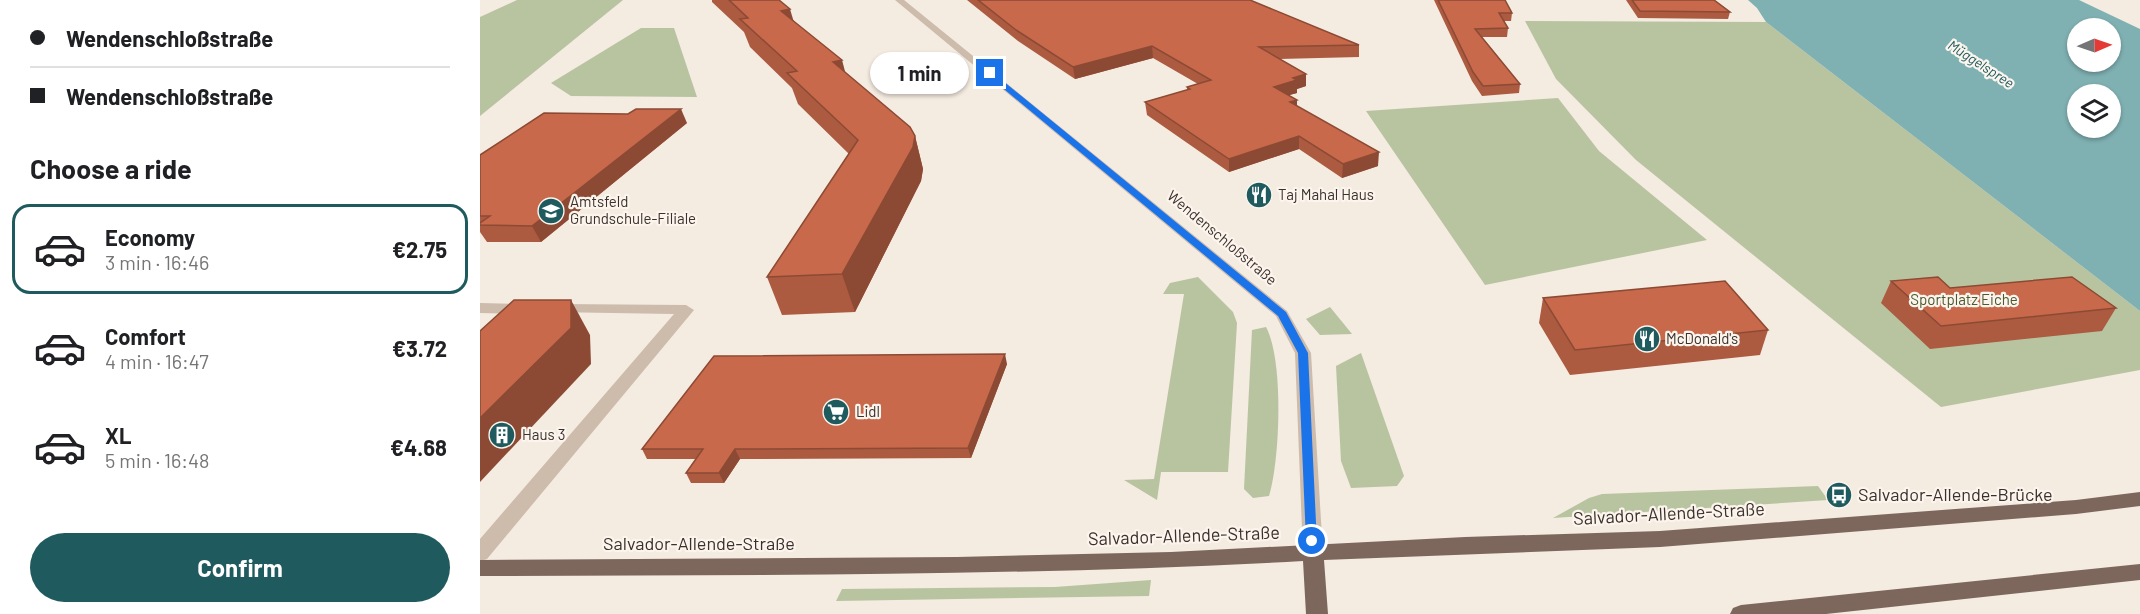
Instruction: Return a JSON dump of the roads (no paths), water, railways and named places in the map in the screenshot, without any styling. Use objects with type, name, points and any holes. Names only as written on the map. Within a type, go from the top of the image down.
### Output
[{"type":"main road","name":"Salvador-Allende-Straße","points":[[480,568],[957,565],[1172,560],[1465,545],[1660,539],[2076,507],[2140,499]]},
{"type":"main road","name":"Wendenschloßstraße","points":[[1313,554],[1317,614]]},
{"type":"main road","points":[[1741,614],[2140,572]]},
{"type":"street","name":"Wendenschloßstraße","points":[[898,0],[1282,314],[1303,353],[1313,554]]},
{"type":"street","points":[[480,308],[686,310],[480,553]]},
{"type":"water","name":"Müggelspree","points":[[1748,0],[2079,0],[2117,18],[2067,18],[2067,72],[2121,72],[2121,20],[2140,29],[2140,311],[1766,22],[1757,8]]},
{"type":"place","name":"Taj Mahal Haus","points":[[1259,195]]},
{"type":"place","name":"Amtsfeld Grundschule-Filiale","points":[[551,211]]},
{"type":"place","name":"McDonald's","points":[[1647,339]]},
{"type":"place","name":"Lidl","points":[[836,412]]},
{"type":"place","name":"Haus 3","points":[[502,435]]},
{"type":"place","name":"Salvador-Allende-Brücke","points":[[1839,495]]},
{"type":"park label","name":"Sportplatz Eiche","points":[[1964,300]]}]
